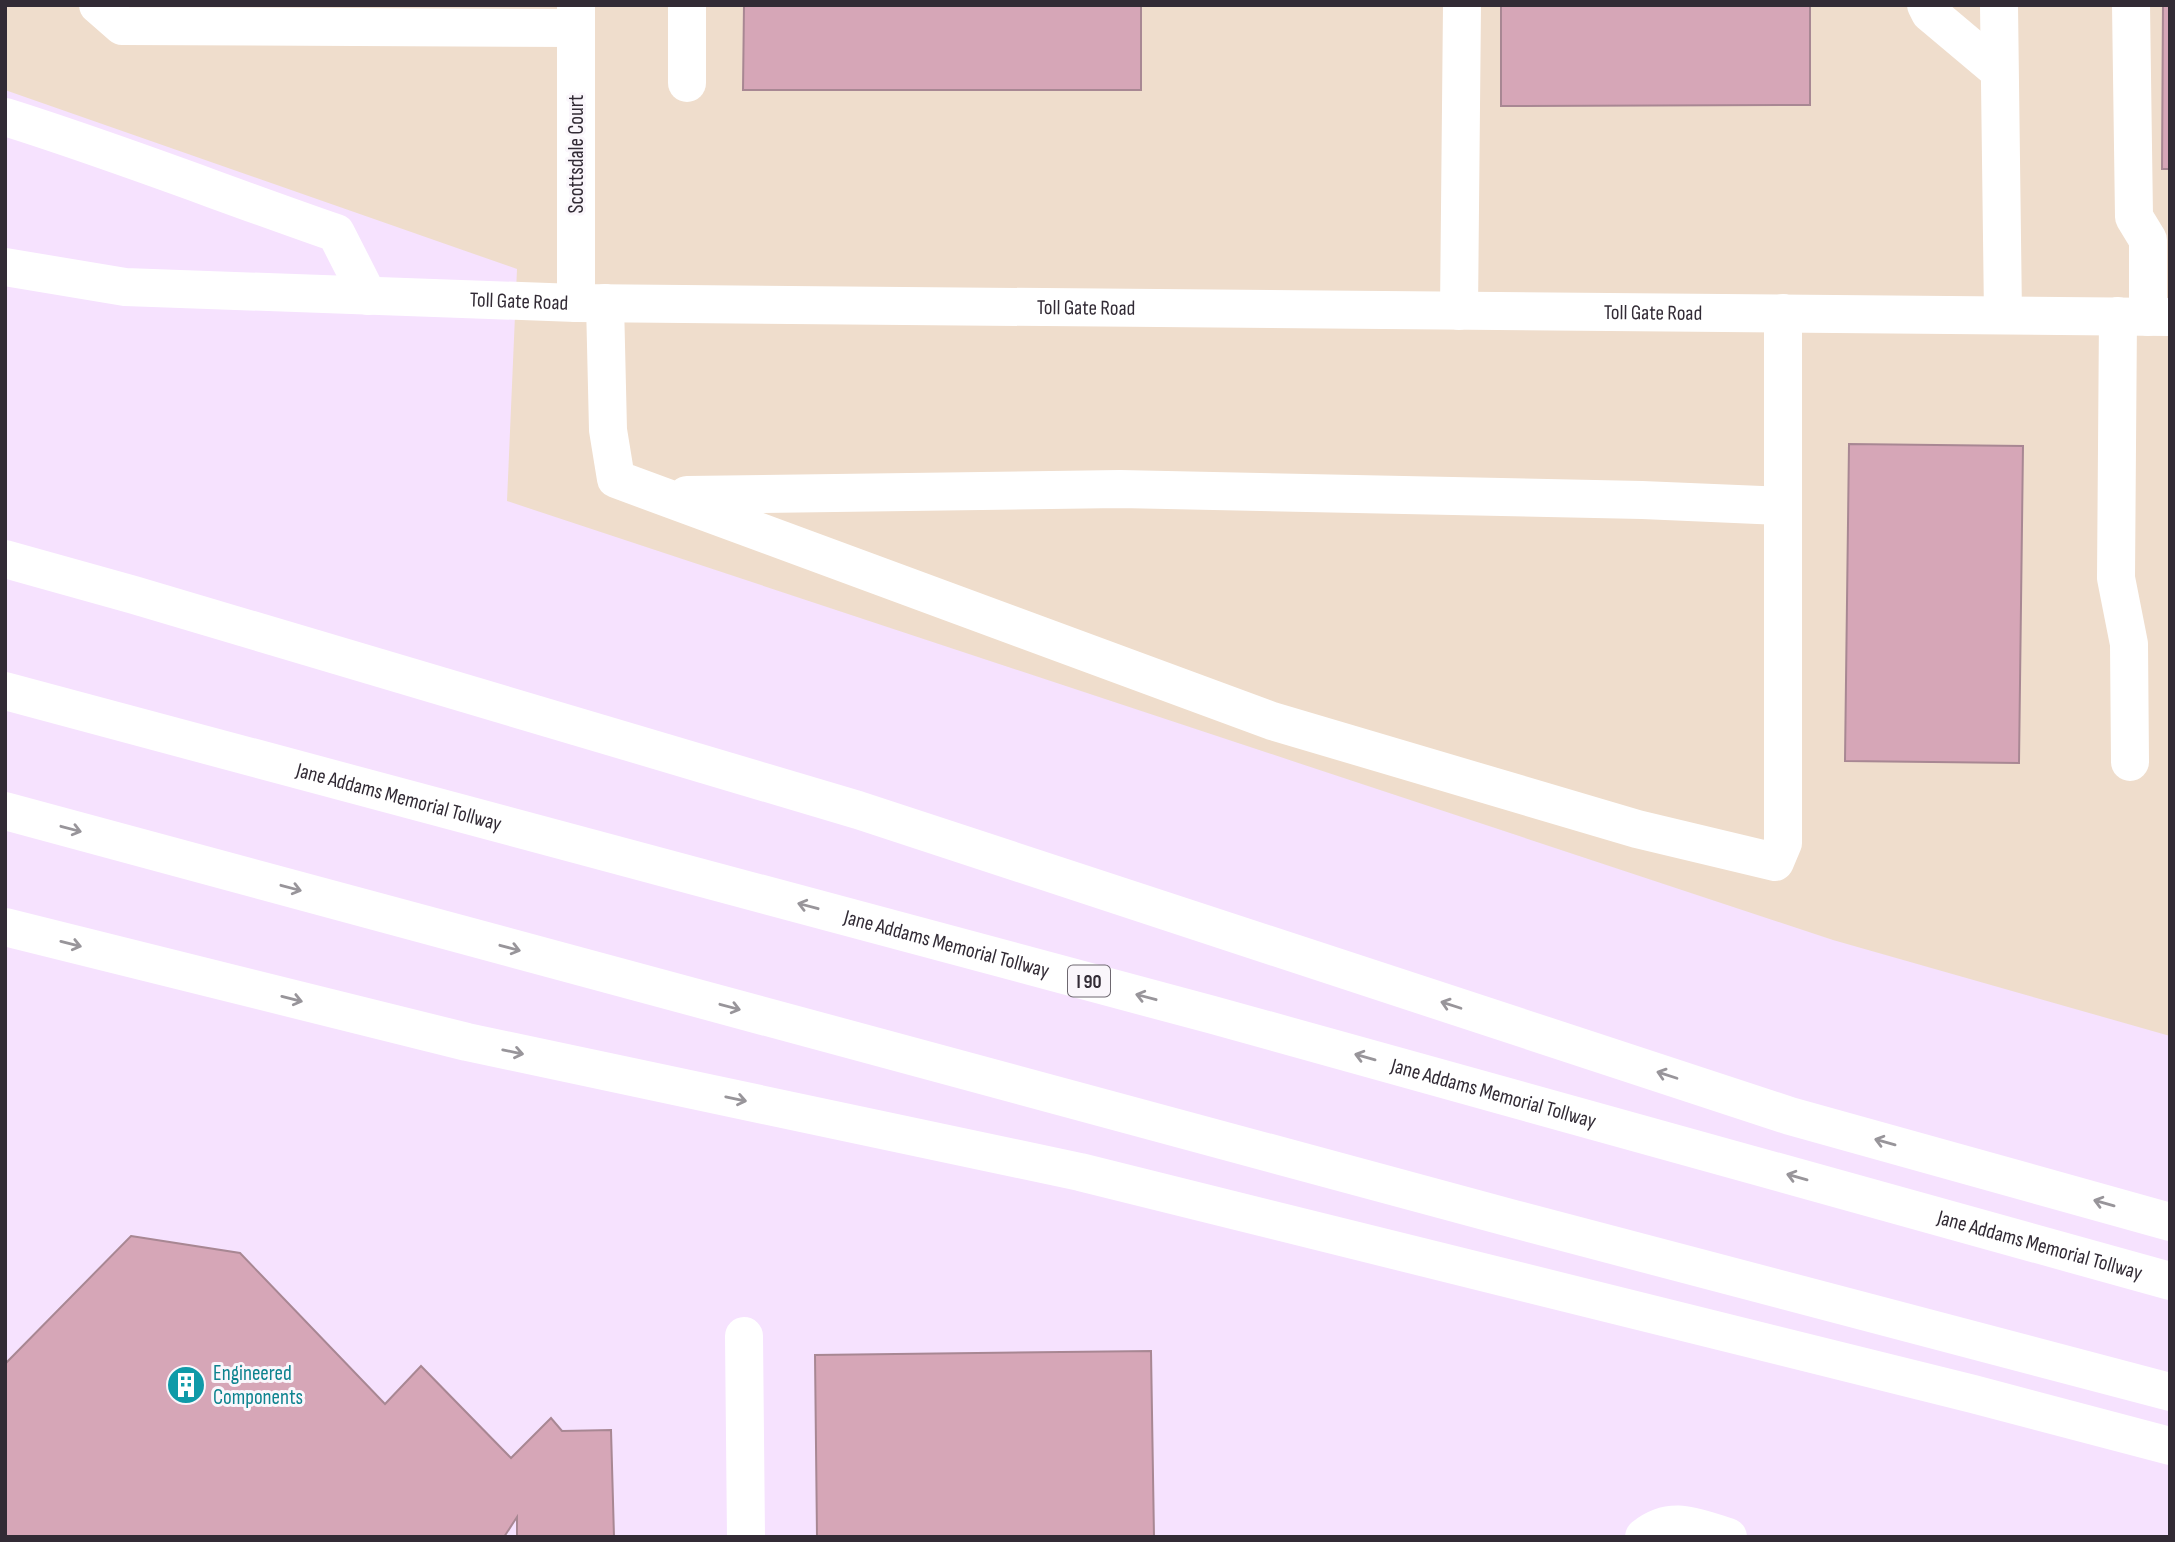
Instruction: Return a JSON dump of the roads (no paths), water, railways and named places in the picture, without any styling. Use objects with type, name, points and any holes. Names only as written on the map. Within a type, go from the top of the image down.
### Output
[{"type":"main road","points":[[98,5],[122,26],[464,16],[576,17]]},
{"type":"main road","points":[[687,5],[687,83]]},
{"type":"main road","points":[[1459,310],[1462,5]]},
{"type":"main road","points":[[1926,5],[1930,13],[1999,71]]},
{"type":"main road","points":[[1999,5],[2003,315]]},
{"type":"main road","points":[[2130,762],[2129,644],[2116,578],[2145,316],[2148,240],[2134,217],[2131,5]]},
{"type":"main road","name":"Scottsdale Court","points":[[576,17],[591,303],[616,479],[662,495]]},
{"type":"main road","points":[[5,117],[82,141],[336,233],[368,296]]},
{"type":"main road","name":"Toll Gate Road","points":[[5,267],[125,287],[591,303],[2145,316]]},
{"type":"main road","points":[[662,495],[1272,721],[1637,829],[1775,862],[1783,843],[1783,313]]},
{"type":"main road","points":[[662,495],[1120,489],[1642,500],[1783,506]]},
{"type":"main road","points":[[5,559],[147,598],[858,810],[1790,1116],[2170,1222]]},
{"type":"main road","name":"Jane Addams Memorial Tollway","points":[[5,691],[1199,1011],[2170,1281]]},
{"type":"main road","points":[[5,811],[1487,1212],[2170,1392]]},
{"type":"main road","points":[[5,927],[467,1042],[1080,1172],[2170,1446]]},
{"type":"main road","points":[[744,1336],[746,1537]]},
{"type":"main road","points":[[1644,1537],[1655,1528],[1677,1523],[1728,1537]]},
{"type":"place","name":"Engineered Components","points":[[186,1385]]}]
